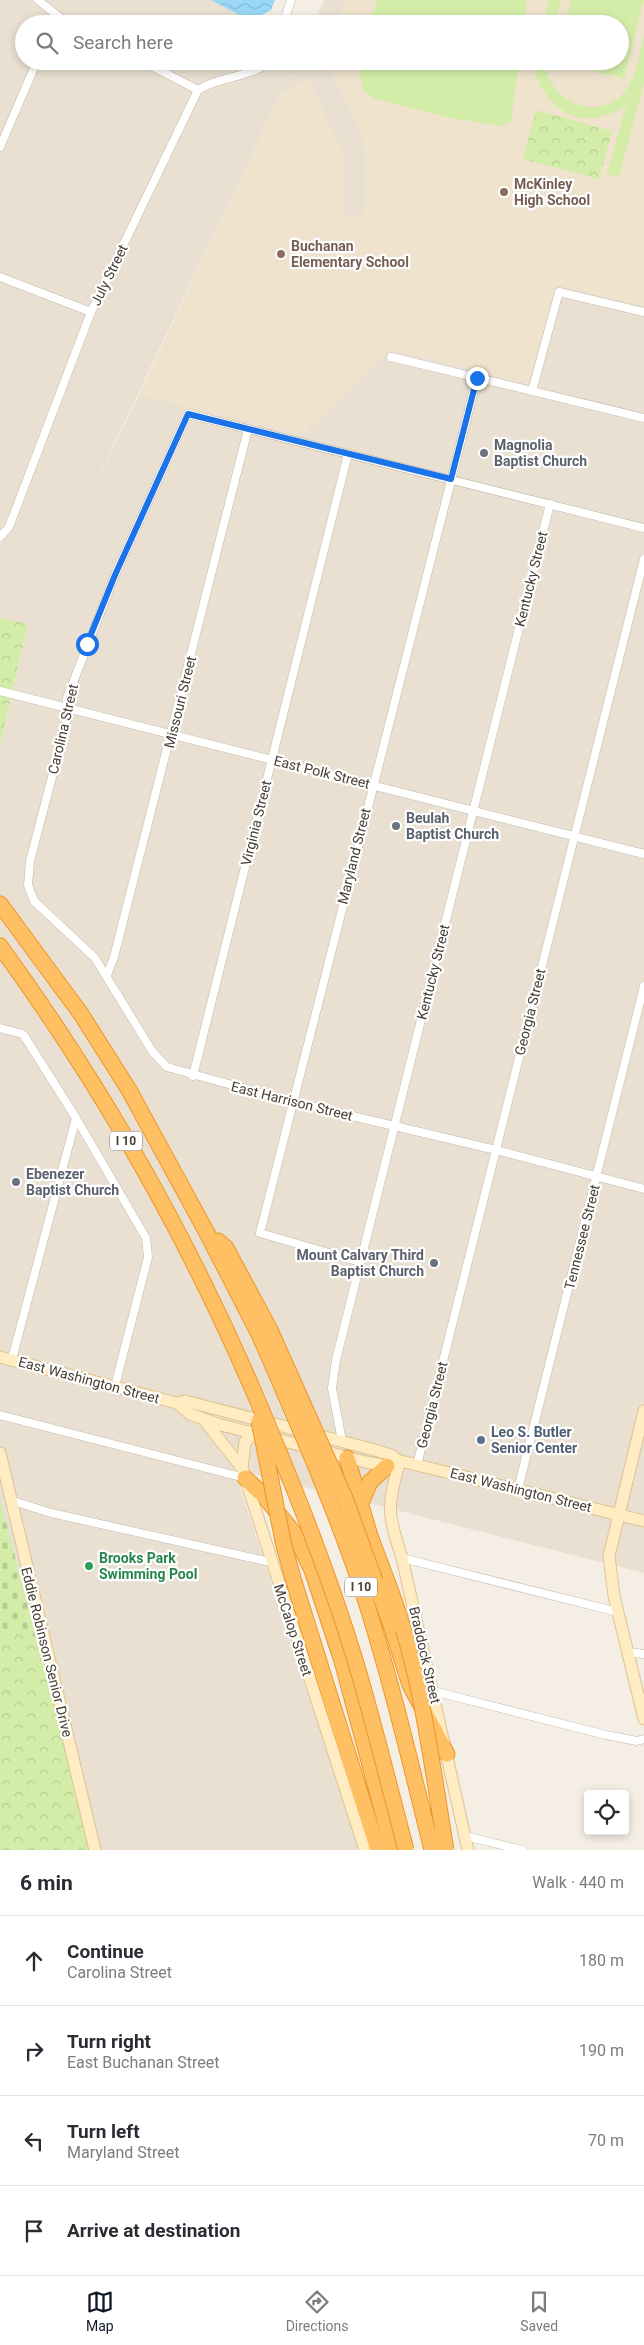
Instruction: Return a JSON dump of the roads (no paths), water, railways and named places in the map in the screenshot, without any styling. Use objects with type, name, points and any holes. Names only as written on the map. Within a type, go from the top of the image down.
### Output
[{"type":"highway","name":"I 10","points":[[0,904],[81,1014],[129,1090],[168,1166],[207,1233],[226,1248],[265,1332],[323,1482],[360,1585],[397,1708],[432,1850]]},
{"type":"highway","name":"I 10","points":[[0,946],[62,1034],[142,1166],[191,1258],[234,1346],[291,1478],[328,1576],[376,1733],[406,1850]]},
{"type":"highway","points":[[0,962],[62,1034]]},
{"type":"highway","points":[[265,1332],[344,1498],[392,1626],[410,1685],[447,1754]]},
{"type":"highway","points":[[250,1383],[271,1470],[284,1546],[378,1850]]},
{"type":"highway","points":[[347,1458],[360,1505],[403,1624],[417,1674],[446,1850]]},
{"type":"highway","points":[[360,1505],[370,1482],[395,1462]]},
{"type":"highway","points":[[243,1473],[294,1532],[312,1570],[329,1617],[393,1850]]},
{"type":"street","points":[[38,0],[51,15]]},
{"type":"street","points":[[286,15],[291,0]]},
{"type":"street","points":[[0,147],[33,70]]},
{"type":"street","points":[[159,70],[198,90],[210,84],[256,70]]},
{"type":"street","name":"July Street","points":[[1,537],[9,527],[91,312],[198,90]]},
{"type":"street","points":[[0,276],[91,312]]},
{"type":"street","points":[[532,391],[559,292],[644,312]]},
{"type":"street","points":[[391,357],[644,418]]},
{"type":"street","name":"Maryland Street","points":[[360,1262],[260,1233],[372,785],[477,378]]},
{"type":"street","name":"Carolina Street","points":[[28,885],[30,861],[68,716],[67,698],[101,610],[188,414],[248,429]]},
{"type":"street","points":[[248,429],[644,528]]},
{"type":"street","name":"Missouri Street","points":[[107,975],[114,958],[248,429]]},
{"type":"street","name":"Virginia Street","points":[[193,1076],[348,454]]},
{"type":"street","name":"Kentucky Street","points":[[342,1441],[332,1380],[550,504]]},
{"type":"street","name":"Georgia Street","points":[[417,1465],[644,559]]},
{"type":"street","name":"East Polk Street","points":[[0,690],[67,709],[644,854]]},
{"type":"street","name":"East Harrison Street","points":[[28,885],[34,901],[79,942],[107,975],[160,1061],[167,1068],[293,1102],[496,1150],[644,1189]]},
{"type":"street","name":"Tennessee Street","points":[[518,1489],[644,986]]},
{"type":"street","points":[[0,1028],[23,1034],[76,1118],[146,1238],[148,1257],[115,1386]]},
{"type":"street","points":[[12,1360],[76,1118]]},
{"type":"street","name":"East Washington Street","points":[[0,1357],[178,1403]]},
{"type":"street","points":[[184,1401],[270,1421],[391,1455],[395,1462],[347,1458],[251,1434],[204,1420],[190,1414],[178,1403],[184,1401]]},
{"type":"street","points":[[644,1411],[608,1556],[618,1612],[644,1719]]},
{"type":"street","points":[[0,1415],[243,1473],[244,1447],[251,1434],[270,1421]]},
{"type":"street","name":"McCalop Street","points":[[204,1420],[243,1473],[270,1562],[365,1850]]},
{"type":"street","name":"Eddie Robinson Senior Drive","points":[[0,1454],[95,1850]]},
{"type":"street","name":"East Washington Street","points":[[395,1462],[417,1465],[644,1520]]},
{"type":"street","name":"Braddock Street","points":[[395,1462],[391,1492],[391,1524],[402,1558],[434,1691],[468,1850]]},
{"type":"street","points":[[10,1500],[51,1513],[270,1562]]},
{"type":"street","points":[[402,1558],[618,1612]]},
{"type":"street","points":[[628,1652],[644,1654]]},
{"type":"street","points":[[434,1691],[606,1735],[637,1741],[644,1739]]},
{"type":"street","points":[[465,1836],[522,1850]]},
{"type":"water","points":[[211,0],[275,0],[271,10],[262,15],[240,15]]},
{"type":"place","name":"McKinley High School","points":[[504,192]]},
{"type":"place","name":"Buchanan Elementary School","points":[[281,254]]},
{"type":"place","name":"Magnolia Baptist Church","points":[[484,453]]},
{"type":"place","name":"Beulah Baptist Church","points":[[396,826]]},
{"type":"place","name":"Ebenezer Baptist Church","points":[[16,1182]]},
{"type":"place","name":"Mount Calvary Third Baptist Church","points":[[434,1263]]},
{"type":"place","name":"Leo S. Butler Senior Center","points":[[481,1440]]},
{"type":"place","name":"Brooks Park Swimming Pool","points":[[89,1566]]}]
